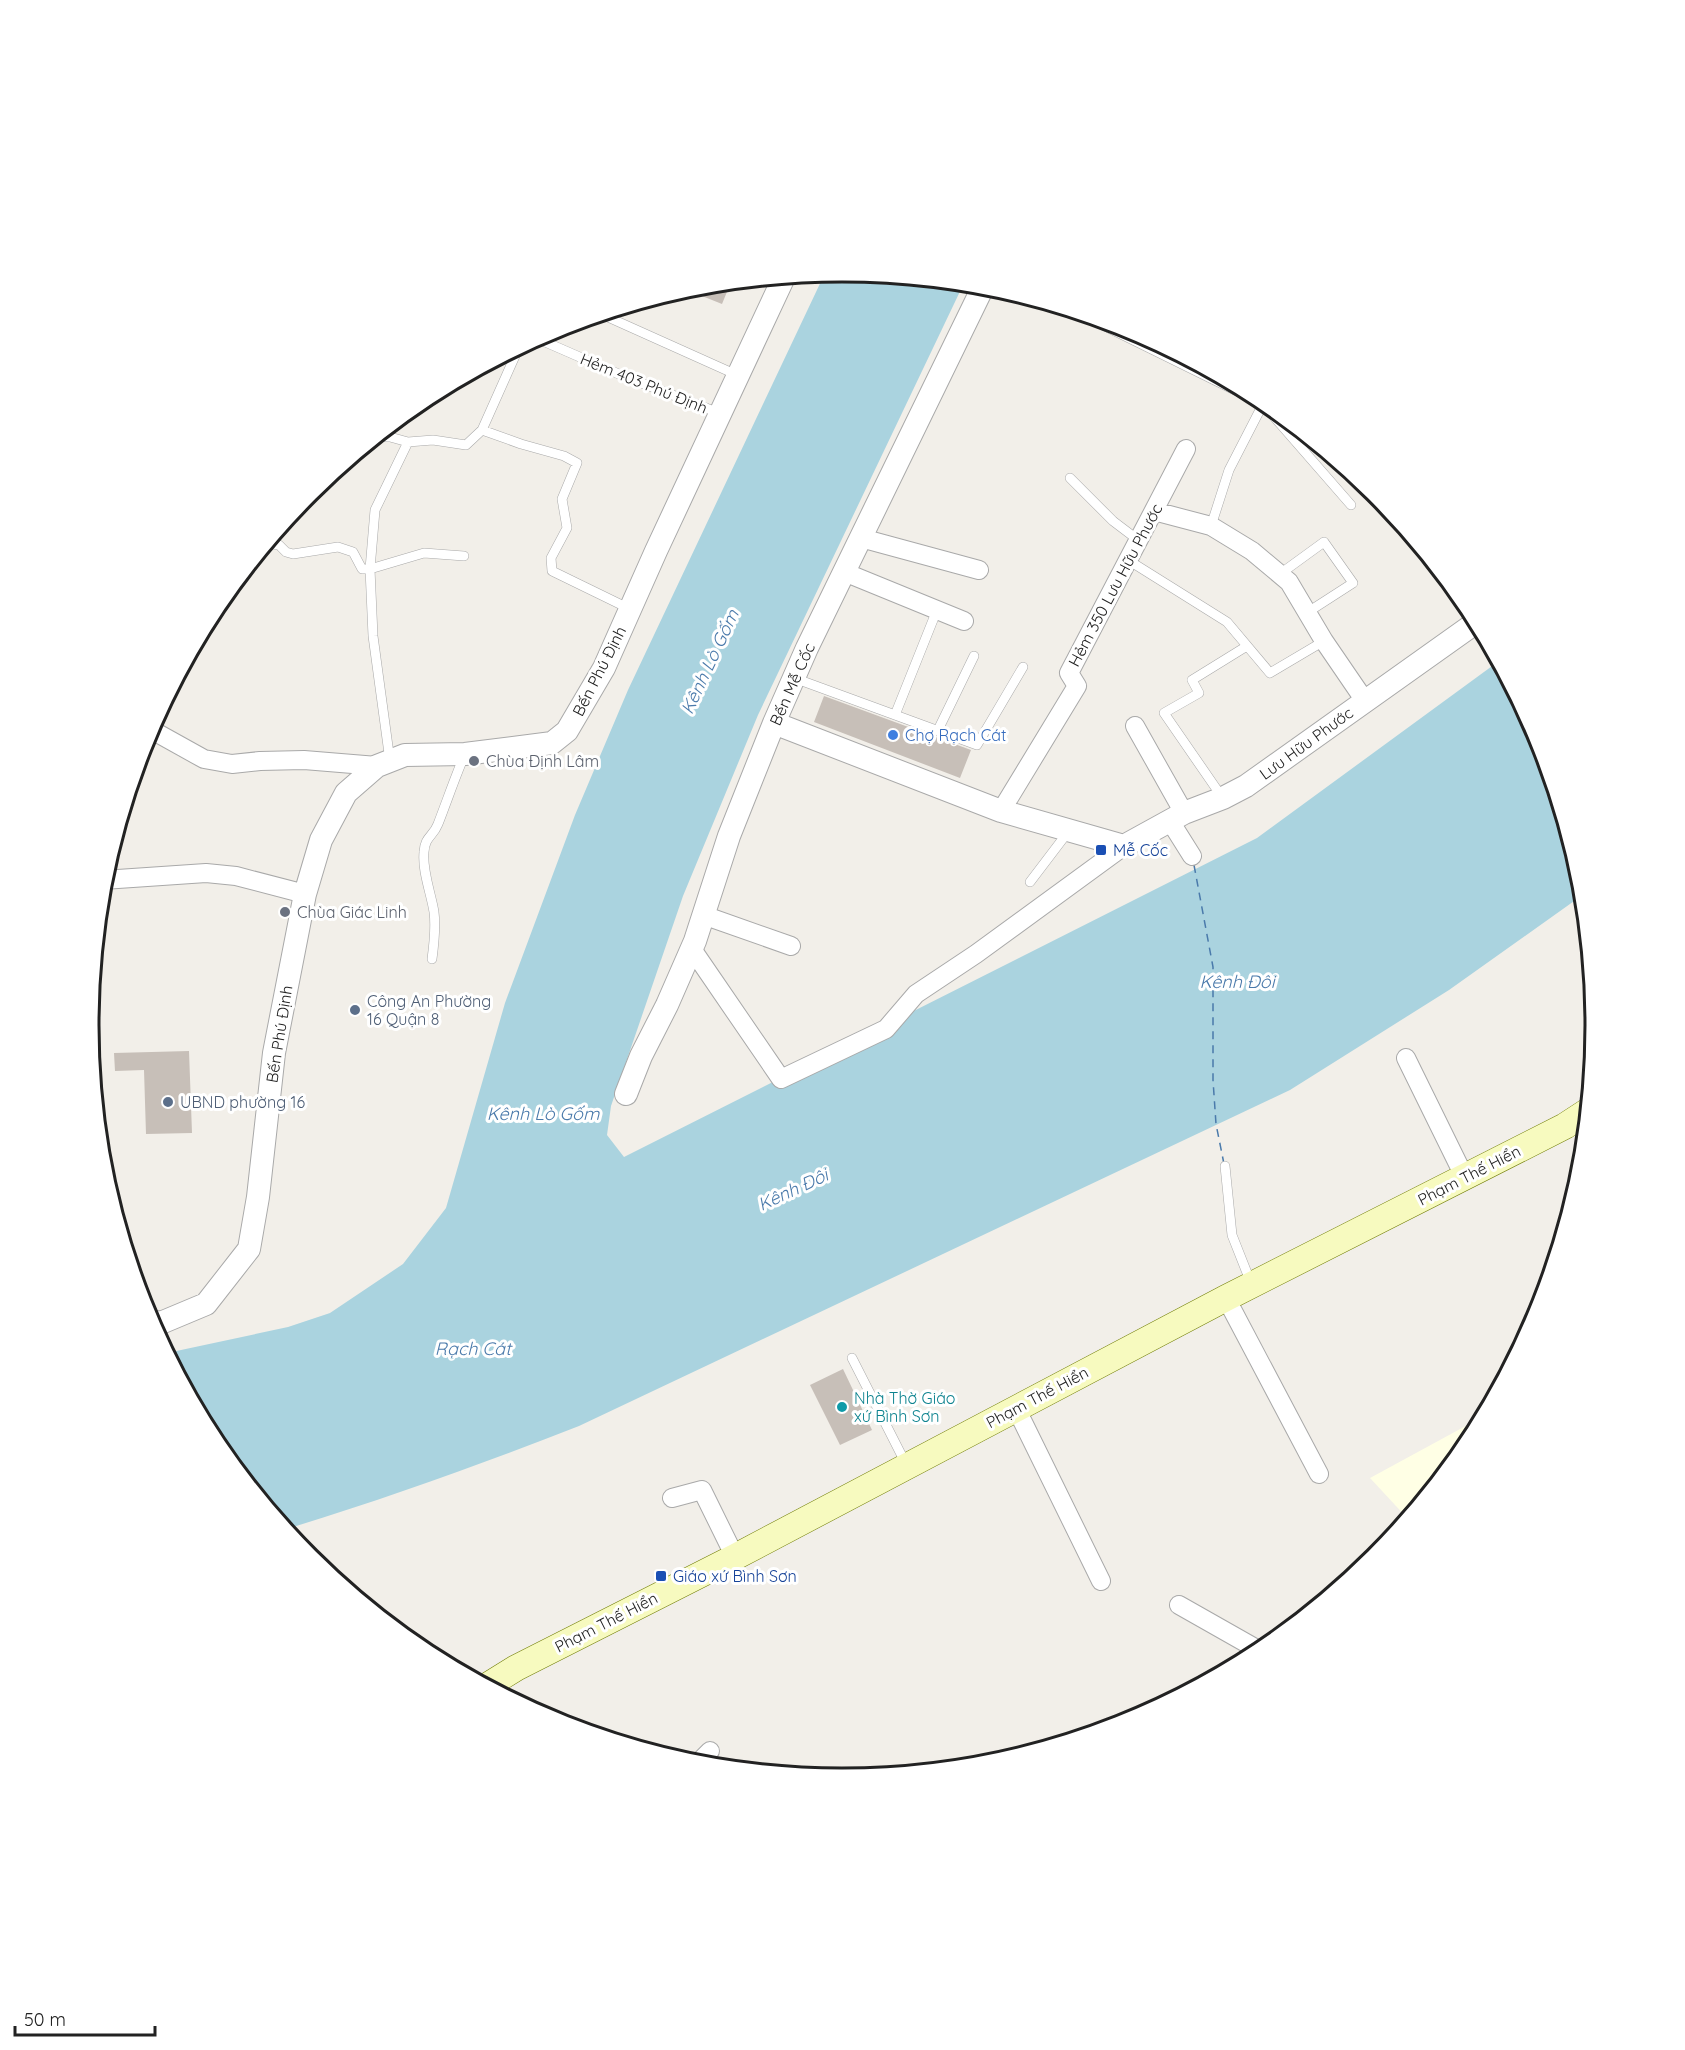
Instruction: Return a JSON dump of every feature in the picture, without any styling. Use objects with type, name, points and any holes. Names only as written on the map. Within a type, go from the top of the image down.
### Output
[{"type":"main road","name":"Phạm Thế Hiển","points":[[494,1681],[516,1668],[735,1557],[1226,1298],[1465,1178],[1580,1117]]},
{"type":"street","name":"Bến Phú Định","points":[[162,1322],[206,1304],[249,1249],[258,1197],[274,1053],[304,894],[321,840],[346,793],[384,764],[405,755],[465,754],[552,742],[567,731],[604,668],[719,413],[739,376],[781,284]]},
{"type":"street","name":"Bến Mễ Cốc","points":[[626,1094],[641,1056],[692,949],[729,836],[774,723],[844,572],[979,295]]},
{"type":"street","name":"Hẻm 350 Lưu Hữu Phước","points":[[1001,812],[1077,686],[1069,673],[1186,449]]},
{"type":"street","points":[[1154,510],[1211,526],[1252,550],[1289,582],[1324,641],[1365,701]]},
{"type":"street","points":[[861,538],[979,570]]},
{"type":"street","points":[[844,572],[964,621]]},
{"type":"street","name":"Lưu Hữu Phước","points":[[692,949],[781,1078],[886,1029],[916,994],[976,954],[1124,846],[1177,817],[1246,786],[1470,627]]},
{"type":"street","points":[[774,723],[1001,812],[1124,846]]},
{"type":"street","points":[[1135,726],[1192,855]]},
{"type":"street","points":[[159,734],[204,759],[232,764],[260,760],[384,764]]},
{"type":"street","points":[[113,878],[206,873],[236,876],[304,894]]},
{"type":"street","points":[[703,915],[791,946]]},
{"type":"street","points":[[1406,1058],[1465,1178]]},
{"type":"street","points":[[1226,1298],[1319,1474]]},
{"type":"street","points":[[1016,1408],[1101,1581]]},
{"type":"street","points":[[672,1498],[702,1490],[735,1557]]},
{"type":"street","points":[[1179,1605],[1251,1646]]},
{"type":"street","points":[[705,1755],[710,1751]]},
{"type":"lane","points":[[612,319],[739,376]]},
{"type":"lane","name":"Hẻm 403 Phú Định","points":[[547,343],[621,375],[719,413]]},
{"type":"lane","points":[[387,437],[408,442],[433,440],[466,445],[482,429],[514,358]]},
{"type":"lane","points":[[1211,526],[1229,470],[1261,411]]},
{"type":"lane","points":[[482,429],[521,444],[564,456],[577,463],[562,499],[567,528],[551,558],[550,566],[552,571],[630,609]]},
{"type":"lane","points":[[1287,430],[1351,505]]},
{"type":"lane","points":[[384,764],[373,636],[370,569],[375,510],[408,442]]},
{"type":"lane","points":[[1070,478],[1113,521],[1138,540]]},
{"type":"lane","points":[[1280,574],[1324,542],[1353,583],[1308,612]]},
{"type":"lane","points":[[276,545],[293,554],[338,547],[353,552],[362,569],[370,569],[424,553],[464,556]]},
{"type":"lane","points":[[1128,560],[1227,622],[1270,673],[1324,641]]},
{"type":"lane","points":[[895,715],[937,610]]},
{"type":"lane","points":[[1223,798],[1164,713],[1199,693],[1192,680],[1247,646]]},
{"type":"lane","points":[[938,730],[974,656]]},
{"type":"lane","points":[[794,678],[977,745],[1023,667]]},
{"type":"lane","points":[[432,958],[435,914],[423,855],[425,842],[437,826],[465,754]]},
{"type":"lane","points":[[1030,882],[1070,830]]},
{"type":"lane","points":[[1225,1166],[1232,1235],[1251,1285]]},
{"type":"lane","points":[[852,1358],[908,1466]]},
{"type":"shaded area","points":[[1470,1424],[1432,1478],[1403,1513],[1370,1478]]},
{"type":"water","points":[[821,282],[891,283],[960,291],[758,715],[683,896],[611,1106],[607,1135],[624,1157],[1257,838],[1493,666],[1529,740],[1547,786],[1561,833],[1575,900],[1449,990],[1290,1090],[579,1426],[401,1492],[295,1527],[253,1478],[224,1438],[175,1351],[288,1327],[330,1313],[403,1264],[446,1208],[505,1003],[575,815],[628,690]]},
{"type":"building","points":[[727,291],[722,304],[702,295]]},
{"type":"building","name":"Chợ Rạch Cát","points":[[824,696],[971,750],[960,778],[814,722]]},
{"type":"building","name":"UBND phường 16","points":[[189,1051],[192,1133],[146,1134],[144,1070],[115,1071],[114,1053]]},
{"type":"building","name":"Nhà Thờ Giáo xứ Bình Sơn","points":[[843,1369],[872,1430],[840,1445],[810,1385]]},
{"type":"ferry route","points":[[1194,865],[1213,967],[1213,1080],[1216,1124],[1224,1164]]},
{"type":"place","name":"Chợ Rạch Cát","points":[[893,735]]},
{"type":"place","name":"Chùa Định Lâm","points":[[474,761]]},
{"type":"place","name":"Mễ Cốc","points":[[1101,850]]},
{"type":"place","name":"Chùa Giác Linh","points":[[285,912]]},
{"type":"place","name":"Công An Phường 16 Quận 8","points":[[355,1010]]},
{"type":"place","name":"UBND phường 16","points":[[168,1102]]},
{"type":"place","name":"Nhà Thờ Giáo xứ Bình Sơn","points":[[842,1407]]},
{"type":"place","name":"Giáo xứ Bình Sơn","points":[[661,1576]]},
{"type":"water label","name":"Kênh Lò Gốm","points":[[710,662]]},
{"type":"water label","name":"Kênh Đôi","points":[[1237,982]]},
{"type":"water label","name":"Kênh Lò Gốm","points":[[543,1114]]},
{"type":"water label","name":"Kênh Đôi","points":[[793,1190]]},
{"type":"water label","name":"Rạch Cát","points":[[473,1349]]}]
